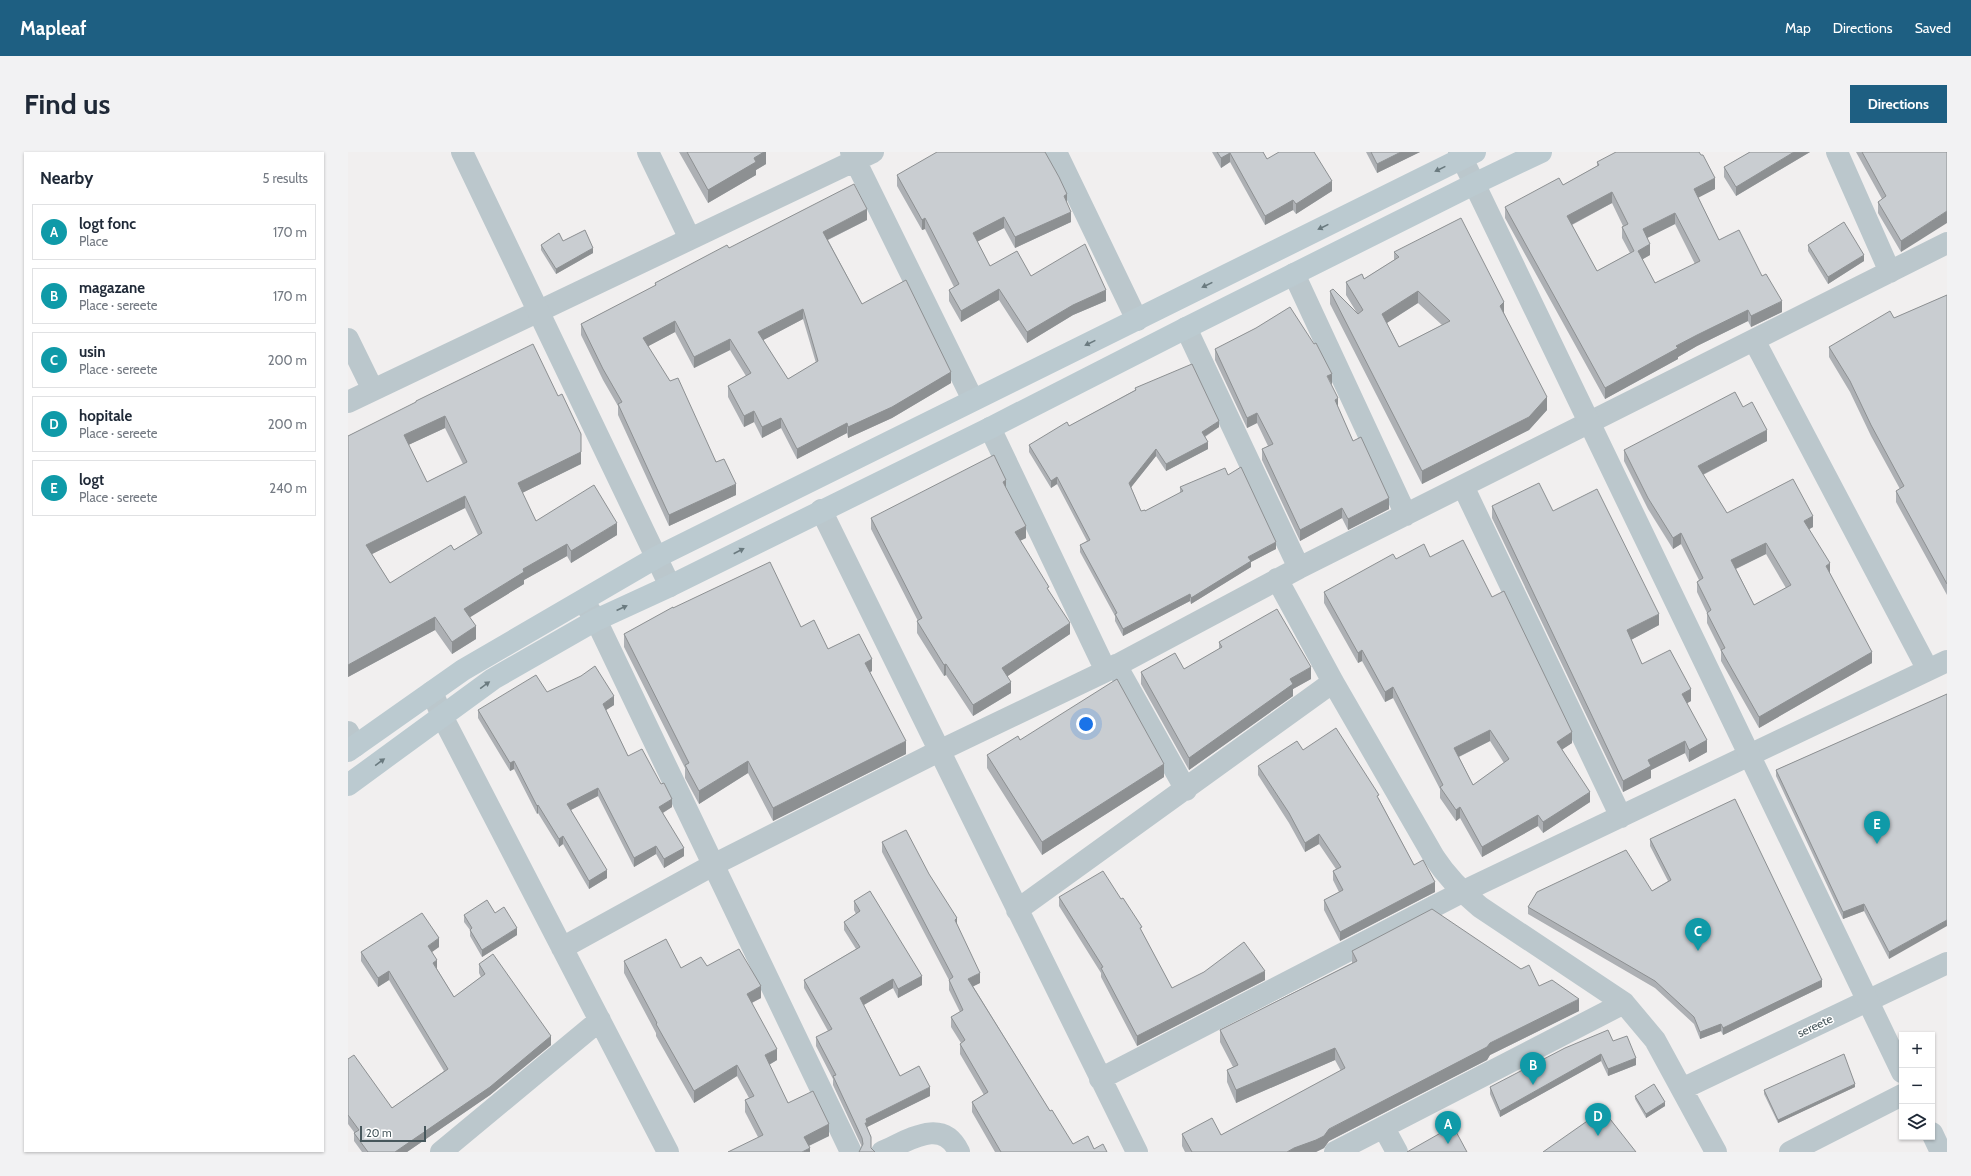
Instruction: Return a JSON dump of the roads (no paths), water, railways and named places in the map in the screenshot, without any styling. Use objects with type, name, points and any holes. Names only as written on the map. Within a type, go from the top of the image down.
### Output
[{"type":"main road","points":[[348,785],[493,679],[596,620],[670,586],[821,510],[990,428],[1186,328],[1541,152]]},
{"type":"main road","points":[[350,743],[432,692],[463,670],[657,557],[1137,320],[1465,154]]},
{"type":"street","points":[[462,152],[670,586]]},
{"type":"street","points":[[648,152],[690,239]]},
{"type":"street","points":[[1056,152],[1137,320]]},
{"type":"street","points":[[1837,152],[1890,272]]},
{"type":"street","points":[[1465,154],[1474,184],[1900,1068]]},
{"type":"street","points":[[348,402],[690,239],[860,155],[974,400]]},
{"type":"street","points":[[562,948],[713,865],[939,751],[1111,668],[1277,579],[1947,243]]},
{"type":"street","points":[[1294,274],[1406,515]]},
{"type":"street","points":[[1186,328],[1299,568]]},
{"type":"street","points":[[348,339],[373,390]]},
{"type":"street","points":[[1754,340],[1928,670]]},
{"type":"street","points":[[990,428],[1111,668],[1186,790]]},
{"type":"street","points":[[1463,486],[1621,816]]},
{"type":"street","points":[[821,510],[1137,1152]]},
{"type":"street","points":[[1277,579],[1333,682],[1434,857],[1446,875],[1462,892],[1480,907],[1624,1003],[1655,1040],[1716,1152]]},
{"type":"street","points":[[582,601],[596,620],[851,1152]]},
{"type":"street","points":[[1100,1079],[1462,892],[1947,661]]},
{"type":"street","points":[[1017,910],[1186,790],[1333,682]]},
{"type":"street","points":[[432,692],[442,716],[668,1152]]},
{"type":"street","name":"sereete","points":[[1682,1090],[1947,963]]},
{"type":"street","points":[[1336,1152],[1624,1003]]},
{"type":"street","points":[[441,1152],[600,1020]]},
{"type":"street","points":[[1790,1152],[1899,1097]]},
{"type":"street","points":[[1384,1128],[1397,1152]]},
{"type":"street","points":[[892,1150],[925,1133],[936,1132],[946,1136],[955,1144],[959,1152]]},
{"type":"street","points":[[1935,1139],[1941,1152]]},
{"type":"place","name":"logt","points":[[1877,844]]},
{"type":"place","name":"usin","points":[[1698,951]]},
{"type":"place","name":"magazane","points":[[1533,1085]]},
{"type":"place","name":"hopitale","points":[[1598,1136]]},
{"type":"place","name":"logt fonc","points":[[1448,1144]]}]
